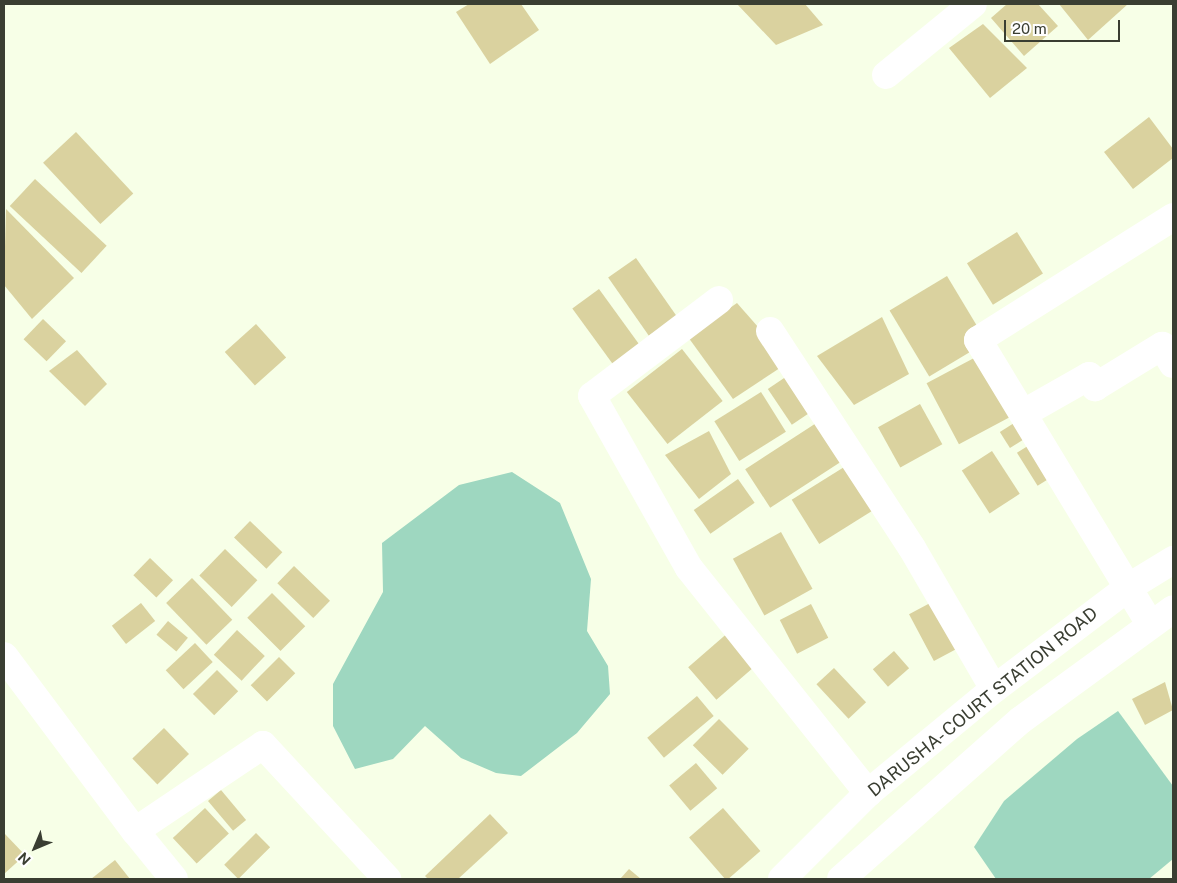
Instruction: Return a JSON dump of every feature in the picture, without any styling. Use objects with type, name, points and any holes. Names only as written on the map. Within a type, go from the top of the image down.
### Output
[{"type":"street","points":[[886,75],[973,4]]},
{"type":"street","points":[[1150,624],[1024,413],[978,340],[1173,217]]},
{"type":"street","points":[[719,300],[592,396],[689,568],[868,793]]},
{"type":"street","points":[[770,331],[912,548],[994,689]]},
{"type":"street","points":[[1024,413],[1089,376],[1095,387],[1162,346],[1173,364]]},
{"type":"street","name":"DARUSHA- COURT STATION ROAD","points":[[782,879],[868,793],[994,689],[1129,587],[1173,560]]},
{"type":"street","points":[[841,879],[1021,720],[1173,609]]},
{"type":"street","points":[[4,656],[134,832],[174,879]]},
{"type":"street","points":[[134,832],[263,745],[387,879]]},
{"type":"shaded area","points":[[512,472],[560,503],[591,579],[587,631],[608,666],[610,694],[577,733],[521,776],[496,773],[461,758],[425,726],[393,759],[355,769],[333,726],[333,684],[383,592],[382,543],[459,485]]},
{"type":"shaded area","points":[[1118,711],[1173,786],[1173,859],[1149,879],[996,879],[974,847],[1004,801],[1077,739]]},
{"type":"building","points":[[469,4],[521,4],[539,30],[490,64],[456,12]]},
{"type":"building","points":[[737,4],[805,4],[823,25],[776,45]]},
{"type":"building","points":[[1007,4],[1038,4],[1058,26],[1024,56],[991,18]]},
{"type":"building","points":[[1059,4],[1128,4],[1088,40]]},
{"type":"building","points":[[983,24],[1027,68],[990,98],[949,48]]},
{"type":"building","points":[[1149,117],[1173,149],[1173,158],[1133,189],[1104,152]]},
{"type":"building","points":[[76,132],[133,193],[100,224],[43,163]]},
{"type":"building","points":[[35,179],[107,246],[81,273],[10,206]]},
{"type":"building","points":[[6,209],[74,278],[32,319],[4,285]]},
{"type":"building","points":[[1017,232],[1043,274],[993,305],[967,263]]},
{"type":"building","points":[[636,258],[677,316],[649,336],[608,278]]},
{"type":"building","points":[[947,276],[987,342],[929,377],[890,311]]},
{"type":"building","points":[[599,289],[641,346],[614,366],[572,308]]},
{"type":"building","points":[[737,303],[789,362],[733,399],[688,337]]},
{"type":"building","points":[[882,317],[909,374],[854,405],[817,356]]},
{"type":"building","points":[[43,319],[66,341],[47,361],[24,339]]},
{"type":"building","points":[[256,324],[286,357],[255,386],[225,352]]},
{"type":"building","points":[[682,349],[723,401],[667,444],[627,392]]},
{"type":"building","points":[[991,349],[1023,410],[959,444],[927,383]]},
{"type":"building","points":[[77,350],[107,384],[85,406],[49,371]]},
{"type":"building","points":[[796,370],[820,406],[792,425],[768,389]]},
{"type":"building","points":[[761,392],[786,432],[739,461],[714,421]]},
{"type":"building","points":[[920,404],[942,444],[900,468],[878,427]]},
{"type":"building","points":[[1027,415],[1037,431],[1010,448],[1000,432]]},
{"type":"building","points":[[824,418],[849,457],[770,508],[745,469]]},
{"type":"building","points":[[709,431],[731,474],[699,499],[665,455]]},
{"type":"building","points":[[1039,439],[1060,472],[1038,486],[1017,453]]},
{"type":"building","points":[[992,451],[1020,494],[990,513],[962,471]]},
{"type":"building","points":[[857,459],[885,503],[819,544],[792,500]]},
{"type":"building","points":[[738,479],[755,503],[710,534],[694,510]]},
{"type":"building","points":[[250,521],[282,552],[266,569],[234,538]]},
{"type":"building","points":[[781,532],[813,589],[764,616],[733,559]]},
{"type":"building","points":[[225,549],[257,580],[232,607],[199,576]]},
{"type":"building","points":[[150,558],[173,580],[156,597],[133,575]]},
{"type":"building","points":[[294,566],[330,601],[313,618],[277,583]]},
{"type":"building","points":[[192,578],[232,620],[206,645],[166,603]]},
{"type":"building","points":[[272,593],[305,626],[280,651],[247,618]]},
{"type":"building","points":[[932,602],[957,649],[934,661],[909,614]]},
{"type":"building","points":[[141,603],[155,621],[126,644],[112,626]]},
{"type":"building","points":[[811,604],[828,638],[797,654],[780,620]]},
{"type":"building","points":[[168,621],[188,638],[176,652],[156,635]]},
{"type":"building","points":[[738,624],[766,656],[716,700],[688,667]]},
{"type":"building","points":[[237,630],[265,656],[242,681],[214,655]]},
{"type":"building","points":[[195,643],[213,662],[183,689],[166,670]]},
{"type":"building","points":[[894,651],[909,668],[888,687],[873,669]]},
{"type":"building","points":[[279,657],[295,673],[267,702],[251,685]]},
{"type":"building","points":[[834,668],[866,702],[849,719],[816,684]]},
{"type":"building","points":[[217,670],[238,691],[214,715],[193,694]]},
{"type":"building","points":[[1165,682],[1173,710],[1145,725],[1132,699]]},
{"type":"building","points":[[697,696],[714,716],[664,758],[647,738]]},
{"type":"building","points":[[719,719],[749,749],[723,775],[693,745]]},
{"type":"building","points":[[164,728],[189,754],[157,784],[132,759]]},
{"type":"building","points":[[696,763],[717,788],[690,811],[669,785]]},
{"type":"building","points":[[221,790],[246,820],[233,831],[208,801]]},
{"type":"building","points":[[205,808],[229,834],[197,864],[173,838]]},
{"type":"building","points":[[723,808],[760,851],[728,879],[725,879],[689,838]]},
{"type":"building","points":[[490,814],[508,833],[458,879],[428,879],[425,876]]},
{"type":"building","points":[[4,833],[25,855],[4,874]]},
{"type":"building","points":[[256,833],[270,847],[238,879],[224,865]]},
{"type":"building","points":[[115,860],[130,879],[91,879]]},
{"type":"building","points":[[629,869],[641,879],[620,879]]}]
